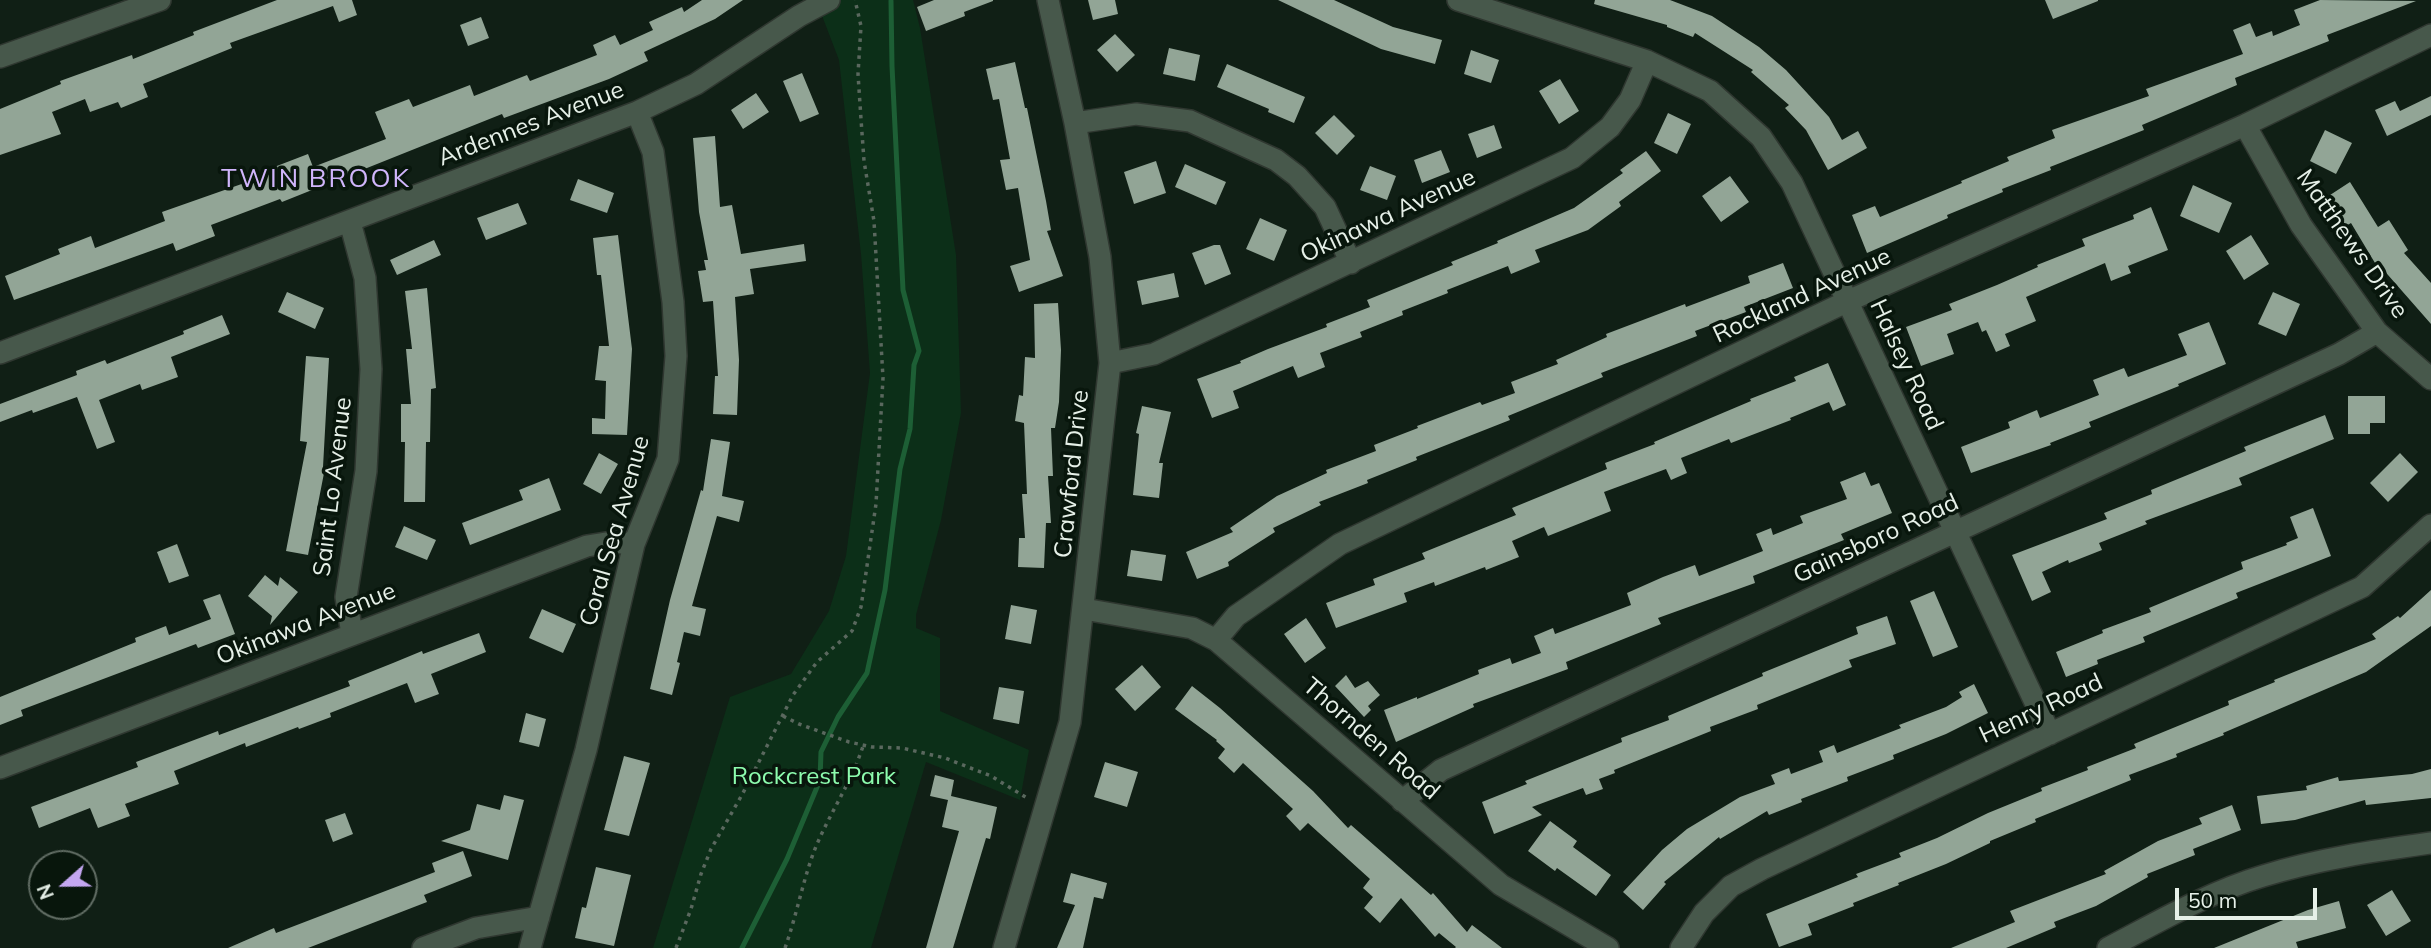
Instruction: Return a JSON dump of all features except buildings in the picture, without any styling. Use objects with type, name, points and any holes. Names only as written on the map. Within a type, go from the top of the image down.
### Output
[{"type":"street","points":[[0,57],[116,8],[160,0]]},
{"type":"street","name":"Ardennes Avenue","points":[[0,354],[637,112],[696,83],[799,16],[829,0]]},
{"type":"street","name":"Crawford Drive","points":[[1004,948],[1070,722],[1110,363],[1100,257],[1048,0]]},
{"type":"street","name":"Halsey Road","points":[[1458,0],[1647,61],[1710,91],[1761,137],[1793,183],[2050,734]]},
{"type":"street","name":"Rockland Avenue","points":[[1216,640],[1236,616],[1340,544],[1848,301],[2245,125],[2431,35]]},
{"type":"street","name":"Okinawa Avenue","points":[[1110,363],[1154,354],[1572,158],[1610,127],[1630,100],[1647,61]]},
{"type":"street","name":"Coral Sea Avenue","points":[[530,948],[586,750],[634,544],[668,459],[676,356],[673,302],[653,152],[637,112]]},
{"type":"street","points":[[1075,123],[1136,114],[1189,121],[1276,160],[1297,176],[1325,207],[1351,262]]},
{"type":"street","name":"Matthews Drive","points":[[2245,125],[2301,225],[2376,331],[2431,379]]},
{"type":"street","name":"Saint Lo Avenue","points":[[350,222],[365,278],[372,369],[366,471],[346,597],[352,634]]},
{"type":"street","name":"Gainsboro Road","points":[[1402,801],[1441,770],[2339,354],[2376,331]]},
{"type":"street","name":"Henry Road","points":[[1681,948],[1704,913],[1731,886],[1752,874],[2362,587],[2431,525]]},
{"type":"street","name":"Okinawa Avenue","points":[[0,768],[587,546],[612,542],[634,544]]},
{"type":"street","name":"Thornden Road","points":[[1084,608],[1192,628],[1216,640],[1501,885],[1608,948]]},
{"type":"street","points":[[2108,948],[2217,893],[2262,876],[2352,854],[2431,843]]},
{"type":"street","points":[[423,948],[476,928],[539,917]]},
{"type":"path","points":[[676,948],[711,849],[783,716],[805,676],[852,631],[861,607],[876,504],[882,414],[882,365],[874,221],[864,162],[858,74],[861,26],[855,0]]},
{"type":"path","points":[[783,716],[849,743],[902,748],[945,758],[982,772],[1027,798],[1046,804]]},
{"type":"path","points":[[785,948],[813,854],[863,746]]},
{"type":"green space","name":"Rockcrest Park","points":[[816,0],[913,0],[920,28],[956,255],[961,413],[941,520],[916,615],[916,628],[940,638],[940,711],[1029,750],[1020,800],[926,762],[871,948],[653,948],[730,697],[791,674],[829,611],[846,556],[870,373],[861,254],[839,60]]},
{"type":"waterway","points":[[742,948],[787,859],[820,780],[821,752],[838,717],[867,673],[885,590],[900,469],[910,429],[914,365],[919,351],[903,290],[891,1]]},
{"type":"district","name":"TWIN BROOK","points":[[316,179]]}]
